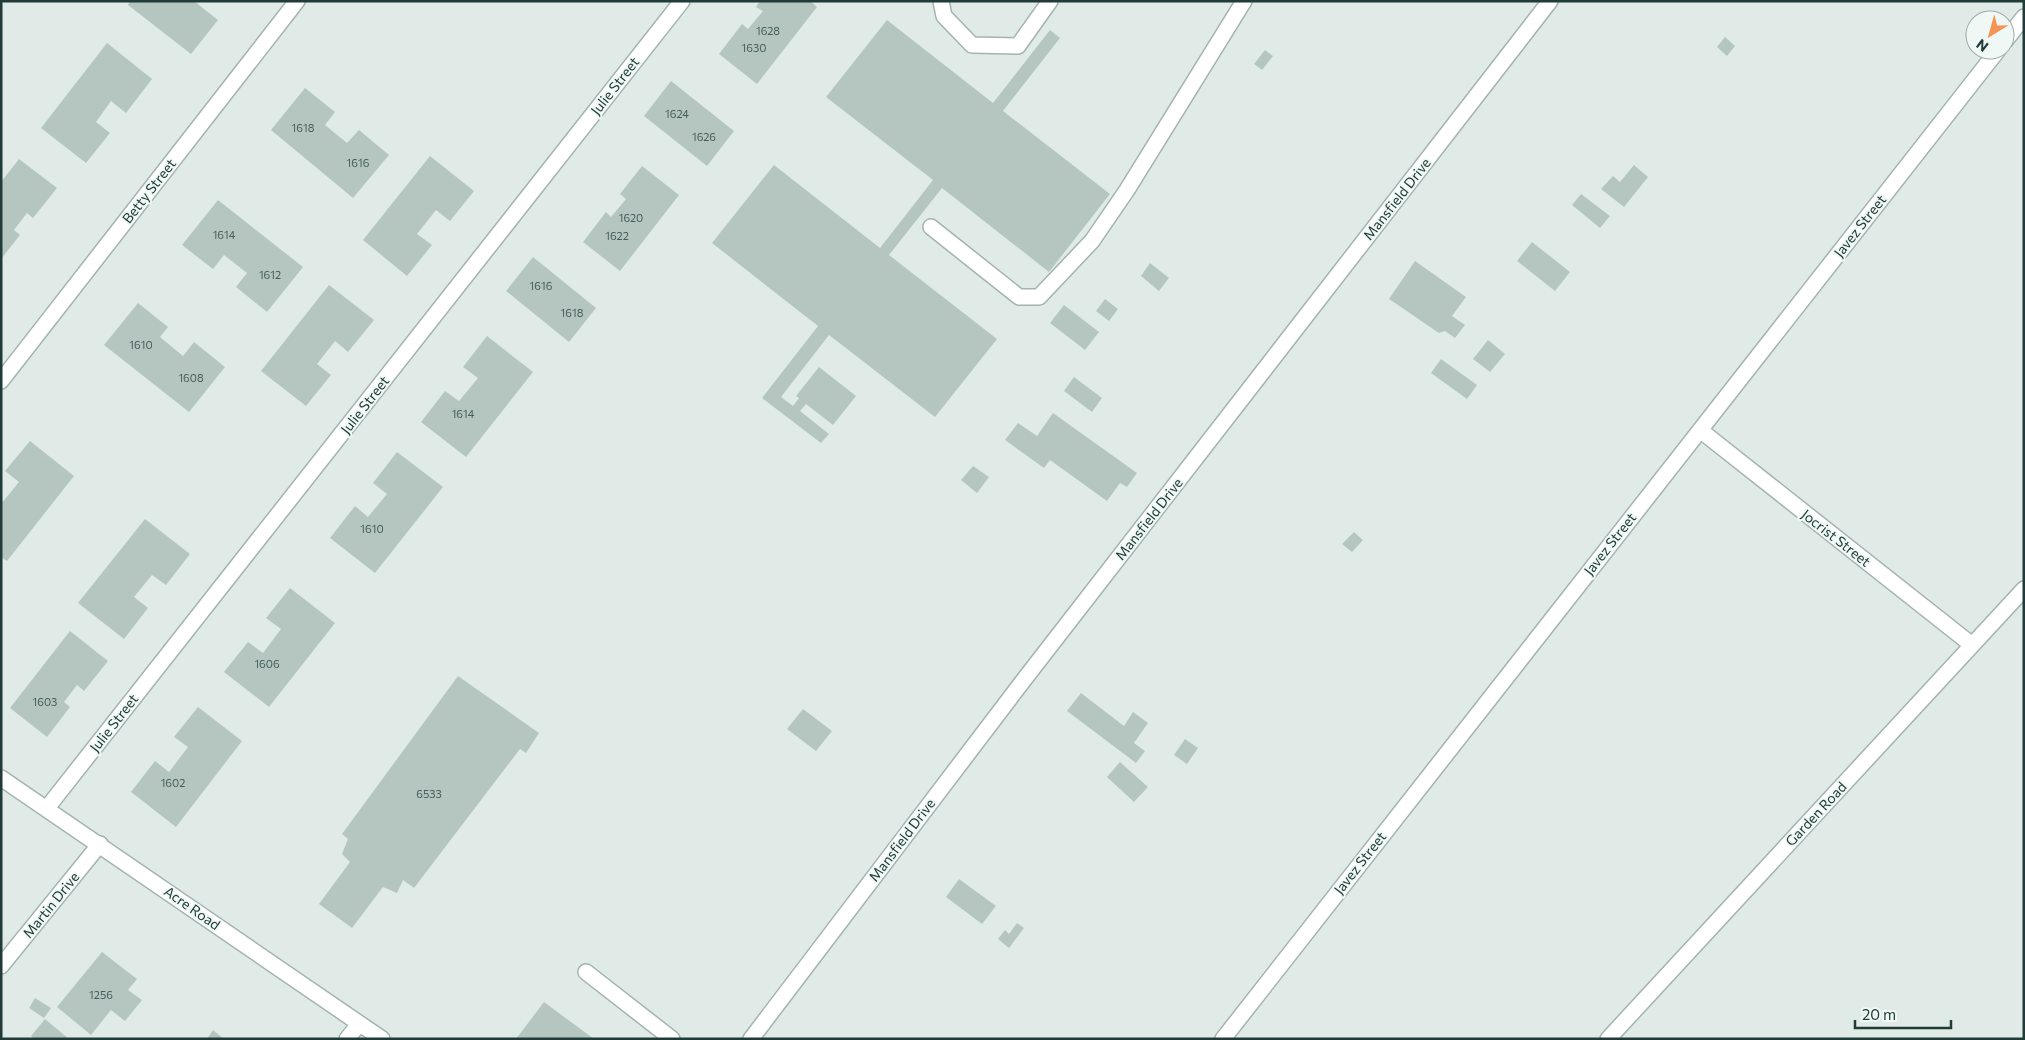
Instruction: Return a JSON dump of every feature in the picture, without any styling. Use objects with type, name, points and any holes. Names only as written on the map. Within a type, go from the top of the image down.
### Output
[{"type":"street","name":"Betty Street","points":[[1,382],[297,1]]},
{"type":"street","name":"Julie Street","points":[[47,808],[682,1]]},
{"type":"street","points":[[941,1],[944,16],[972,45],[1018,46],[1050,1]]},
{"type":"street","points":[[931,227],[1019,297],[1039,297],[1092,241],[1127,190],[1244,1]]},
{"type":"street","name":"Mansfield Drive","points":[[751,1039],[1023,681],[1550,1]]},
{"type":"street","points":[[2015,28],[2024,17]]},
{"type":"street","name":"Javez Street","points":[[1222,1039],[1990,60]]},
{"type":"street","name":"Jocrist Street","points":[[1700,430],[1972,645]]},
{"type":"street","name":"Garden Road","points":[[1608,1039],[2024,589]]},
{"type":"street","name":"Acre Road","points":[[1,778],[100,844],[382,1039]]},
{"type":"street","name":"Martin Drive","points":[[1,966],[100,844]]},
{"type":"street","points":[[586,972],[672,1039]]},
{"type":"street","points":[[346,1039],[359,1024]]},
{"type":"building","points":[[130,1],[194,1],[218,20],[191,54],[128,5]]},
{"type":"building","points":[[760,1],[810,1],[817,7],[757,84],[719,54],[742,24],[748,29],[763,11],[756,7]]},
{"type":"building","points":[[887,20],[993,103],[1050,30],[1060,38],[1003,111],[1110,194],[1049,272],[942,188],[889,255],[997,339],[935,417],[829,335],[781,397],[793,406],[799,398],[796,396],[819,367],[856,396],[833,425],[806,404],[800,411],[829,434],[821,443],[762,398],[818,326],[712,243],[774,165],[880,248],[933,180],[826,97]]},
{"type":"building","points":[[1725,37],[1735,46],[1727,56],[1717,47]]},
{"type":"building","points":[[107,43],[152,79],[126,113],[111,101],[96,122],[110,133],[86,163],[41,128]]},
{"type":"building","points":[[1265,50],[1273,56],[1262,70],[1254,64]]},
{"type":"building","points":[[671,81],[734,131],[707,166],[644,116]]},
{"type":"building","points":[[305,88],[335,112],[325,125],[347,143],[359,130],[389,155],[353,198],[271,130]]},
{"type":"building","points":[[430,156],[474,191],[450,221],[436,210],[417,234],[432,245],[407,276],[363,240]]},
{"type":"building","points":[[19,159],[57,188],[33,218],[27,213],[14,230],[20,235],[1,259],[1,182]]},
{"type":"building","points":[[1634,165],[1648,177],[1624,207],[1601,189],[1613,176],[1620,182]]},
{"type":"building","points":[[642,166],[679,195],[620,271],[583,242],[606,212],[611,217],[626,199],[620,194]]},
{"type":"building","points":[[1581,194],[1610,216],[1600,228],[1572,205]]},
{"type":"building","points":[[218,200],[303,267],[267,312],[236,287],[247,273],[224,255],[213,269],[182,245]]},
{"type":"building","points":[[1532,242],[1570,272],[1555,291],[1517,261]]},
{"type":"building","points":[[533,257],[596,308],[569,342],[506,291]]},
{"type":"building","points":[[1415,261],[1466,297],[1452,316],[1465,325],[1455,338],[1445,331],[1439,333],[1389,299]]},
{"type":"building","points":[[1150,263],[1169,278],[1159,291],[1141,276]]},
{"type":"building","points":[[329,285],[374,320],[348,352],[335,341],[317,364],[331,375],[306,406],[261,371]]},
{"type":"building","points":[[1105,299],[1118,309],[1109,321],[1096,311]]},
{"type":"building","points":[[138,303],[168,327],[160,337],[183,356],[194,342],[225,367],[189,412],[104,345]]},
{"type":"building","points":[[1064,305],[1099,332],[1085,350],[1050,323]]},
{"type":"building","points":[[487,336],[533,372],[466,457],[421,422],[445,391],[459,401],[478,378],[463,367]]},
{"type":"building","points":[[1488,340],[1505,354],[1490,372],[1473,359]]},
{"type":"building","points":[[1441,359],[1477,385],[1467,399],[1431,373]]},
{"type":"building","points":[[1074,377],[1102,398],[1092,412],[1064,391]]},
{"type":"building","points":[[1053,413],[1137,473],[1127,487],[1120,483],[1107,501],[1050,460],[1044,468],[1005,440],[1018,423],[1037,436]]},
{"type":"building","points":[[30,441],[74,476],[7,561],[1,557],[1,504],[19,482],[5,471]]},
{"type":"building","points":[[397,452],[443,487],[375,573],[330,538],[355,506],[368,517],[387,494],[373,483]]},
{"type":"building","points":[[973,466],[989,477],[977,493],[961,480]]},
{"type":"building","points":[[145,519],[190,554],[166,585],[152,575],[134,597],[148,608],[124,639],[78,603]]},
{"type":"building","points":[[1354,532],[1363,540],[1352,552],[1342,544]]},
{"type":"building","points":[[290,588],[335,623],[269,707],[224,672],[248,642],[263,653],[281,629],[266,618]]},
{"type":"building","points":[[70,631],[108,661],[84,691],[77,685],[64,702],[70,707],[47,737],[10,708]]},
{"type":"building","points":[[458,676],[539,733],[526,753],[520,749],[414,888],[403,880],[397,893],[383,887],[352,928],[319,904],[350,862],[342,854],[348,839],[342,834]]},
{"type":"building","points":[[1081,693],[1124,726],[1133,712],[1148,723],[1134,743],[1145,751],[1136,763],[1067,711]]},
{"type":"building","points":[[198,707],[242,741],[176,827],[131,792],[155,761],[169,772],[188,747],[174,737]]},
{"type":"building","points":[[803,709],[832,731],[816,751],[787,729]]},
{"type":"building","points":[[1185,739],[1198,748],[1187,764],[1174,755]]},
{"type":"building","points":[[1120,762],[1148,787],[1134,802],[1107,777]]},
{"type":"building","points":[[959,879],[996,906],[982,924],[946,897]]},
{"type":"building","points":[[1017,923],[1024,928],[1009,948],[998,939],[1005,930],[1009,934]]},
{"type":"building","points":[[102,952],[137,979],[128,990],[142,1000],[125,1021],[111,1010],[91,1035],[57,1007]]},
{"type":"building","points":[[35,998],[51,1008],[44,1018],[29,1008]]},
{"type":"building","points":[[544,1002],[594,1039],[516,1039]]},
{"type":"building","points":[[45,1019],[69,1039],[34,1039],[31,1036]]},
{"type":"building","points":[[213,1030],[224,1039],[207,1039]]}]
